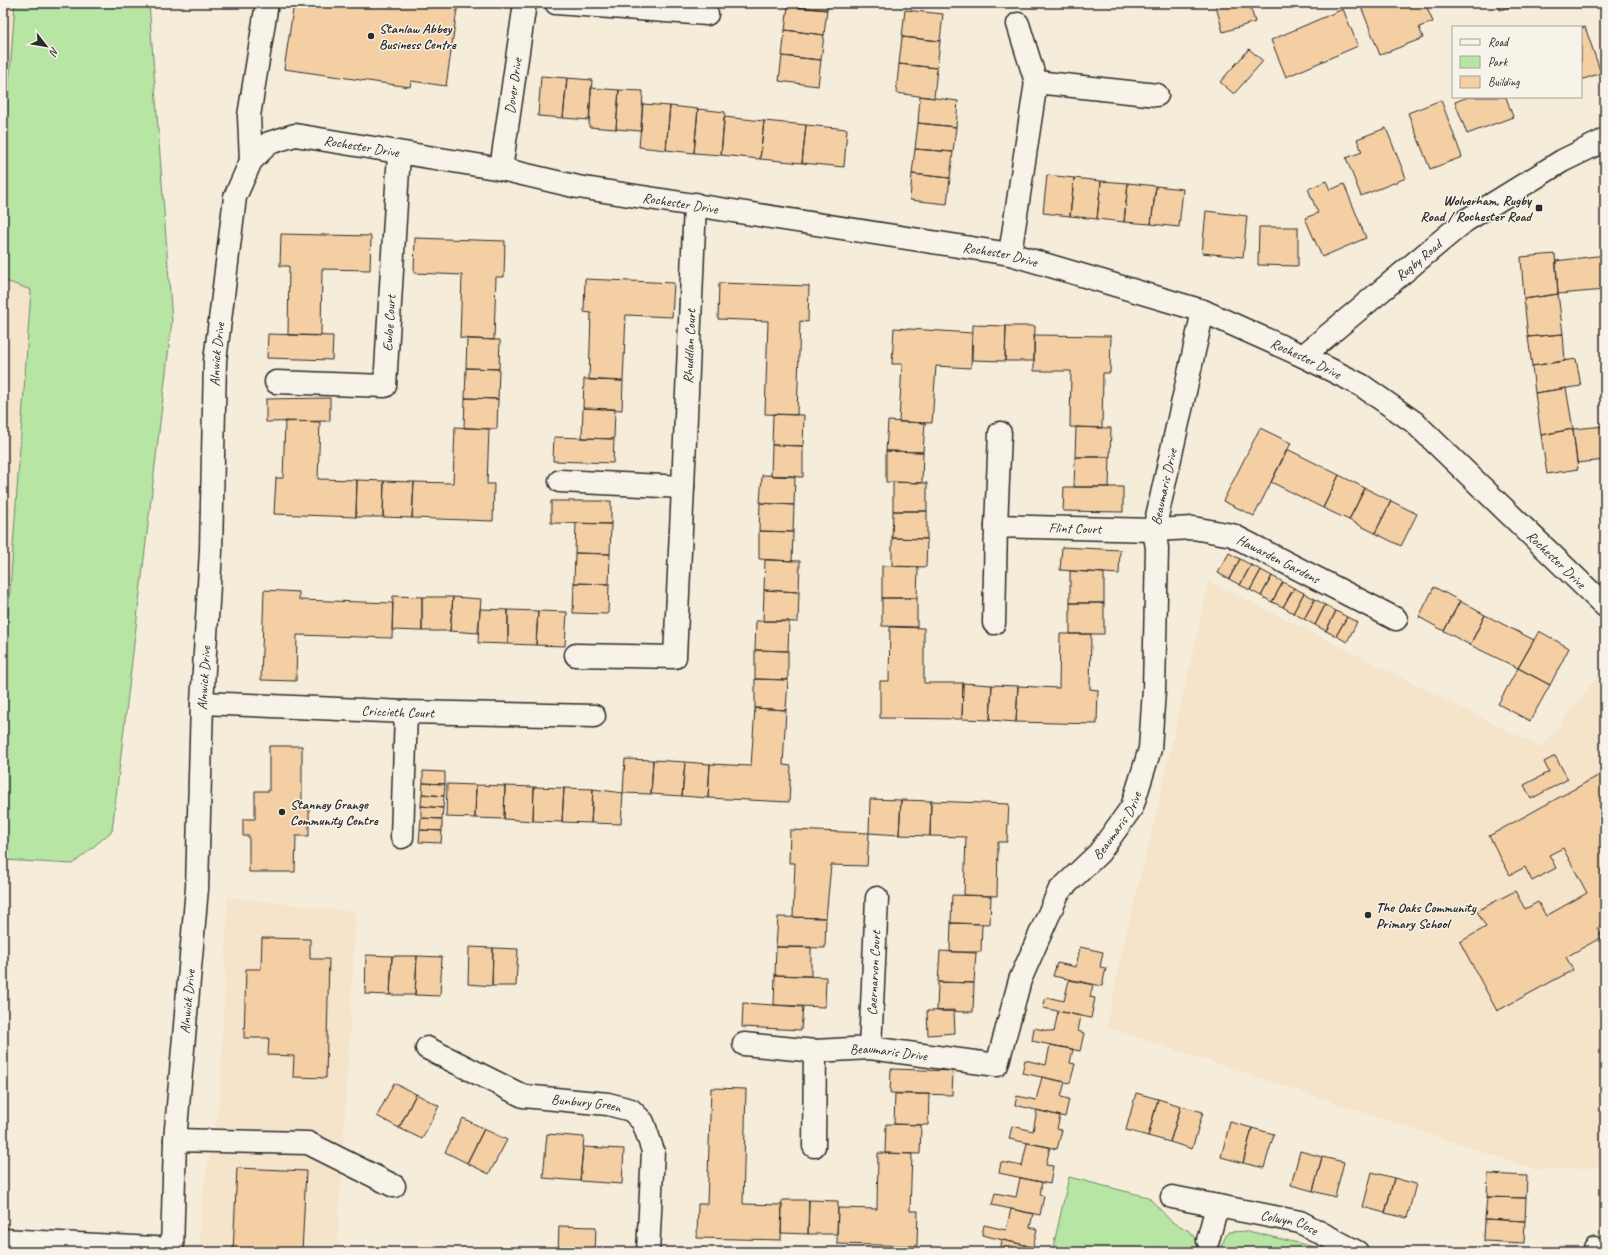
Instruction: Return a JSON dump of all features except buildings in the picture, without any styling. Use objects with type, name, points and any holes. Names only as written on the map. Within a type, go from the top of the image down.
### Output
[{"type":"street","points":[[251,161],[249,116],[267,3]]},
{"type":"street","name":"Dover Drive","points":[[500,169],[525,3]]},
{"type":"street","points":[[556,3],[707,14]]},
{"type":"street","points":[[1010,254],[1036,82],[1018,24]]},
{"type":"street","points":[[1036,82],[1157,95]]},
{"type":"street","name":"Alnwick Drive","points":[[172,1250],[175,1140],[197,888],[202,703],[211,550],[215,361],[235,197],[251,161],[270,143],[295,135]]},
{"type":"street","name":"Rochester Drive","points":[[295,135],[500,169],[578,187],[1010,254],[1203,311],[1303,356],[1361,385],[1414,422],[1605,606]]},
{"type":"street","name":"Rugby Road","points":[[1303,356],[1465,221],[1562,161],[1605,140]]},
{"type":"street","name":"Ewloe Court","points":[[276,382],[385,386],[399,153]]},
{"type":"street","name":"Rhuddlan Court","points":[[576,655],[675,657],[695,204]]},
{"type":"street","name":"Beaumaris Drive","points":[[744,1044],[815,1051],[870,1048],[997,1065],[1020,980],[1059,891],[1099,853],[1132,808],[1150,749],[1154,690],[1157,548],[1154,530],[1203,311]]},
{"type":"street","points":[[994,623],[1000,433]]},
{"type":"street","points":[[560,481],[683,487]]},
{"type":"street","name":"Flint Court","points":[[996,526],[1154,530]]},
{"type":"street","name":"Hawarden Gardens","points":[[1154,530],[1193,528],[1232,535],[1396,619]]},
{"type":"street","name":"Criccieth Court","points":[[202,703],[406,712],[594,716]]},
{"type":"street","points":[[402,838],[406,712]]},
{"type":"street","name":"Caernarvon Court","points":[[870,1048],[877,898]]},
{"type":"street","name":"Bunbury Green","points":[[427,1048],[523,1096],[608,1104],[631,1110],[643,1122],[653,1151],[648,1252]]},
{"type":"street","points":[[814,1146],[815,1051]]},
{"type":"street","points":[[175,1140],[308,1142],[394,1186]]},
{"type":"street","name":"Colwyn Close","points":[[1172,1197],[1300,1222],[1357,1252]]},
{"type":"street","points":[[1208,1240],[1217,1206]]},
{"type":"street","points":[[3,1240],[172,1250]]},
{"type":"shaded area","points":[[3,3],[59,3],[31,290],[3,690]]},
{"type":"shaded area","name":"The Oaks Community Primary School","points":[[1209,581],[1542,748],[1605,667],[1605,1167],[1535,1169],[1107,1027],[1121,956],[1157,811]]},
{"type":"shaded area","points":[[228,897],[356,912],[337,1252],[199,1252],[202,1197],[220,1097]]},
{"type":"green space","points":[[15,3],[149,3],[172,321],[112,831],[73,864],[3,860],[3,690],[31,290],[3,280],[3,142],[5,141]]},
{"type":"green space","points":[[1069,1177],[1148,1197],[1171,1221],[1189,1231],[1197,1240],[1200,1252],[1052,1252]]},
{"type":"green space","points":[[1248,1231],[1319,1248],[1325,1252],[1218,1252],[1228,1232]]},
{"type":"place","name":"Stanlaw Abbey Business Centre","points":[[371,36]]},
{"type":"place","name":"Wolverham, Rugby Road / Rochester Road","points":[[1539,208]]},
{"type":"place","name":"Stanney Grange Community Centre","points":[[282,812]]},
{"type":"place","name":"The Oaks Community Primary School","points":[[1368,915]]}]
